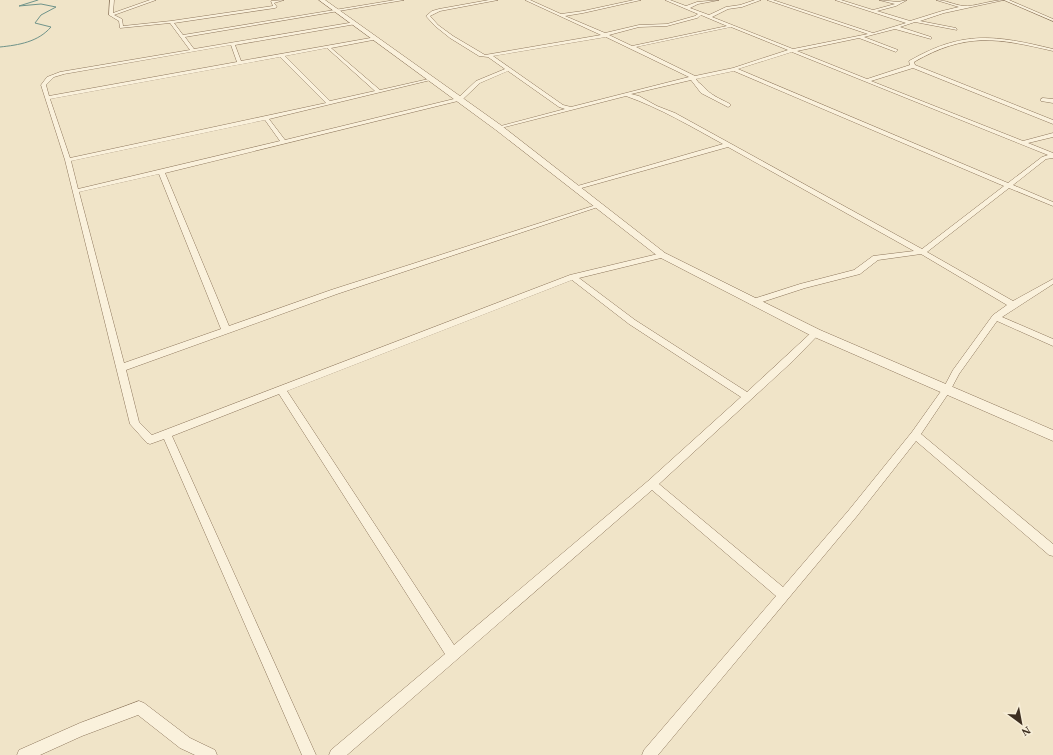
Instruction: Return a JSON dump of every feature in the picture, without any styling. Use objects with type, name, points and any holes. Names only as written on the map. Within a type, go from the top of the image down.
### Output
[{"type":"street","points":[[112,0],[112,15]]},
{"type":"street","points":[[112,15],[154,0]]},
{"type":"street","points":[[112,15],[121,20],[121,27],[172,22],[275,7],[271,1],[282,0]]},
{"type":"street","points":[[322,0],[434,78],[662,255],[816,333],[1053,436]]},
{"type":"street","points":[[183,36],[402,0]]},
{"type":"street","points":[[496,0],[439,10],[428,16],[434,23],[466,46],[480,55],[490,56],[604,36],[639,26],[667,25],[696,17],[700,14]]},
{"type":"street","points":[[527,0],[604,36],[632,47],[694,78],[695,83],[700,86],[703,92],[728,105]]},
{"type":"street","points":[[559,15],[582,12],[639,0]]},
{"type":"street","points":[[667,0],[700,14],[710,16],[866,81],[1053,156]]},
{"type":"street","points":[[686,8],[697,3],[717,0]]},
{"type":"street","points":[[710,16],[727,8],[741,6],[759,0]]},
{"type":"street","points":[[772,0],[874,34]]},
{"type":"street","points":[[837,0],[911,21],[956,29]]},
{"type":"street","points":[[882,0],[898,3]]},
{"type":"street","points":[[874,11],[905,0]]},
{"type":"street","points":[[938,0],[964,7]]},
{"type":"street","points":[[499,128],[734,69],[794,50],[874,34],[911,21],[964,7],[1002,0]]},
{"type":"street","points":[[1006,0],[1053,20]]},
{"type":"street","points":[[172,22],[193,51]]},
{"type":"street","points":[[355,23],[54,75],[47,79],[43,85],[68,160],[135,424],[150,440],[167,435],[573,277],[662,255]]},
{"type":"street","points":[[632,47],[733,26]]},
{"type":"street","points":[[895,27],[929,38]]},
{"type":"street","points":[[860,37],[896,51]]},
{"type":"street","points":[[48,98],[376,38]]},
{"type":"street","points":[[913,66],[911,62],[938,48],[978,38],[992,38],[1012,41],[1053,50]]},
{"type":"street","points":[[233,44],[240,64]]},
{"type":"street","points":[[328,47],[378,92]]},
{"type":"street","points":[[281,55],[329,103]]},
{"type":"street","points":[[490,56],[561,106],[571,109]]},
{"type":"street","points":[[866,81],[913,66],[1053,122]]},
{"type":"street","points":[[76,191],[161,172],[460,99],[478,82],[508,68]]},
{"type":"street","points":[[734,69],[1053,204]]},
{"type":"street","points":[[68,160],[266,118],[434,78]]},
{"type":"street","points":[[627,95],[637,97],[655,107],[673,114],[922,252],[1013,305]]},
{"type":"street","points":[[1043,100],[1053,101]]},
{"type":"street","points":[[1041,117],[1053,114]]},
{"type":"street","points":[[266,118],[283,142]]},
{"type":"street","points":[[1023,143],[1053,135]]},
{"type":"street","points":[[576,188],[727,145]]},
{"type":"street","points":[[753,302],[809,284],[857,272],[876,258],[922,252],[1002,191],[1007,185],[1044,158],[1053,156]]},
{"type":"street","points":[[161,172],[226,330]]},
{"type":"street","points":[[120,368],[334,292],[598,206]]},
{"type":"street","points":[[573,277],[632,322],[748,397]]},
{"type":"street","points":[[649,755],[853,513],[915,435],[947,389],[956,372],[996,317],[1053,281]]},
{"type":"street","points":[[996,317],[1053,342]]},
{"type":"street","points":[[336,755],[652,484],[791,358],[816,333]]},
{"type":"street","points":[[281,390],[453,655]]},
{"type":"street","points":[[167,435],[309,755]]},
{"type":"street","points":[[915,435],[1053,551]]},
{"type":"street","points":[[652,484],[784,594]]},
{"type":"street","points":[[24,755],[80,730],[139,708],[185,743],[210,755]]},
{"type":"waterway","points":[[0,47],[28,42],[40,36],[51,27],[35,23],[41,15],[56,7],[41,4],[19,6],[38,0]]}]
